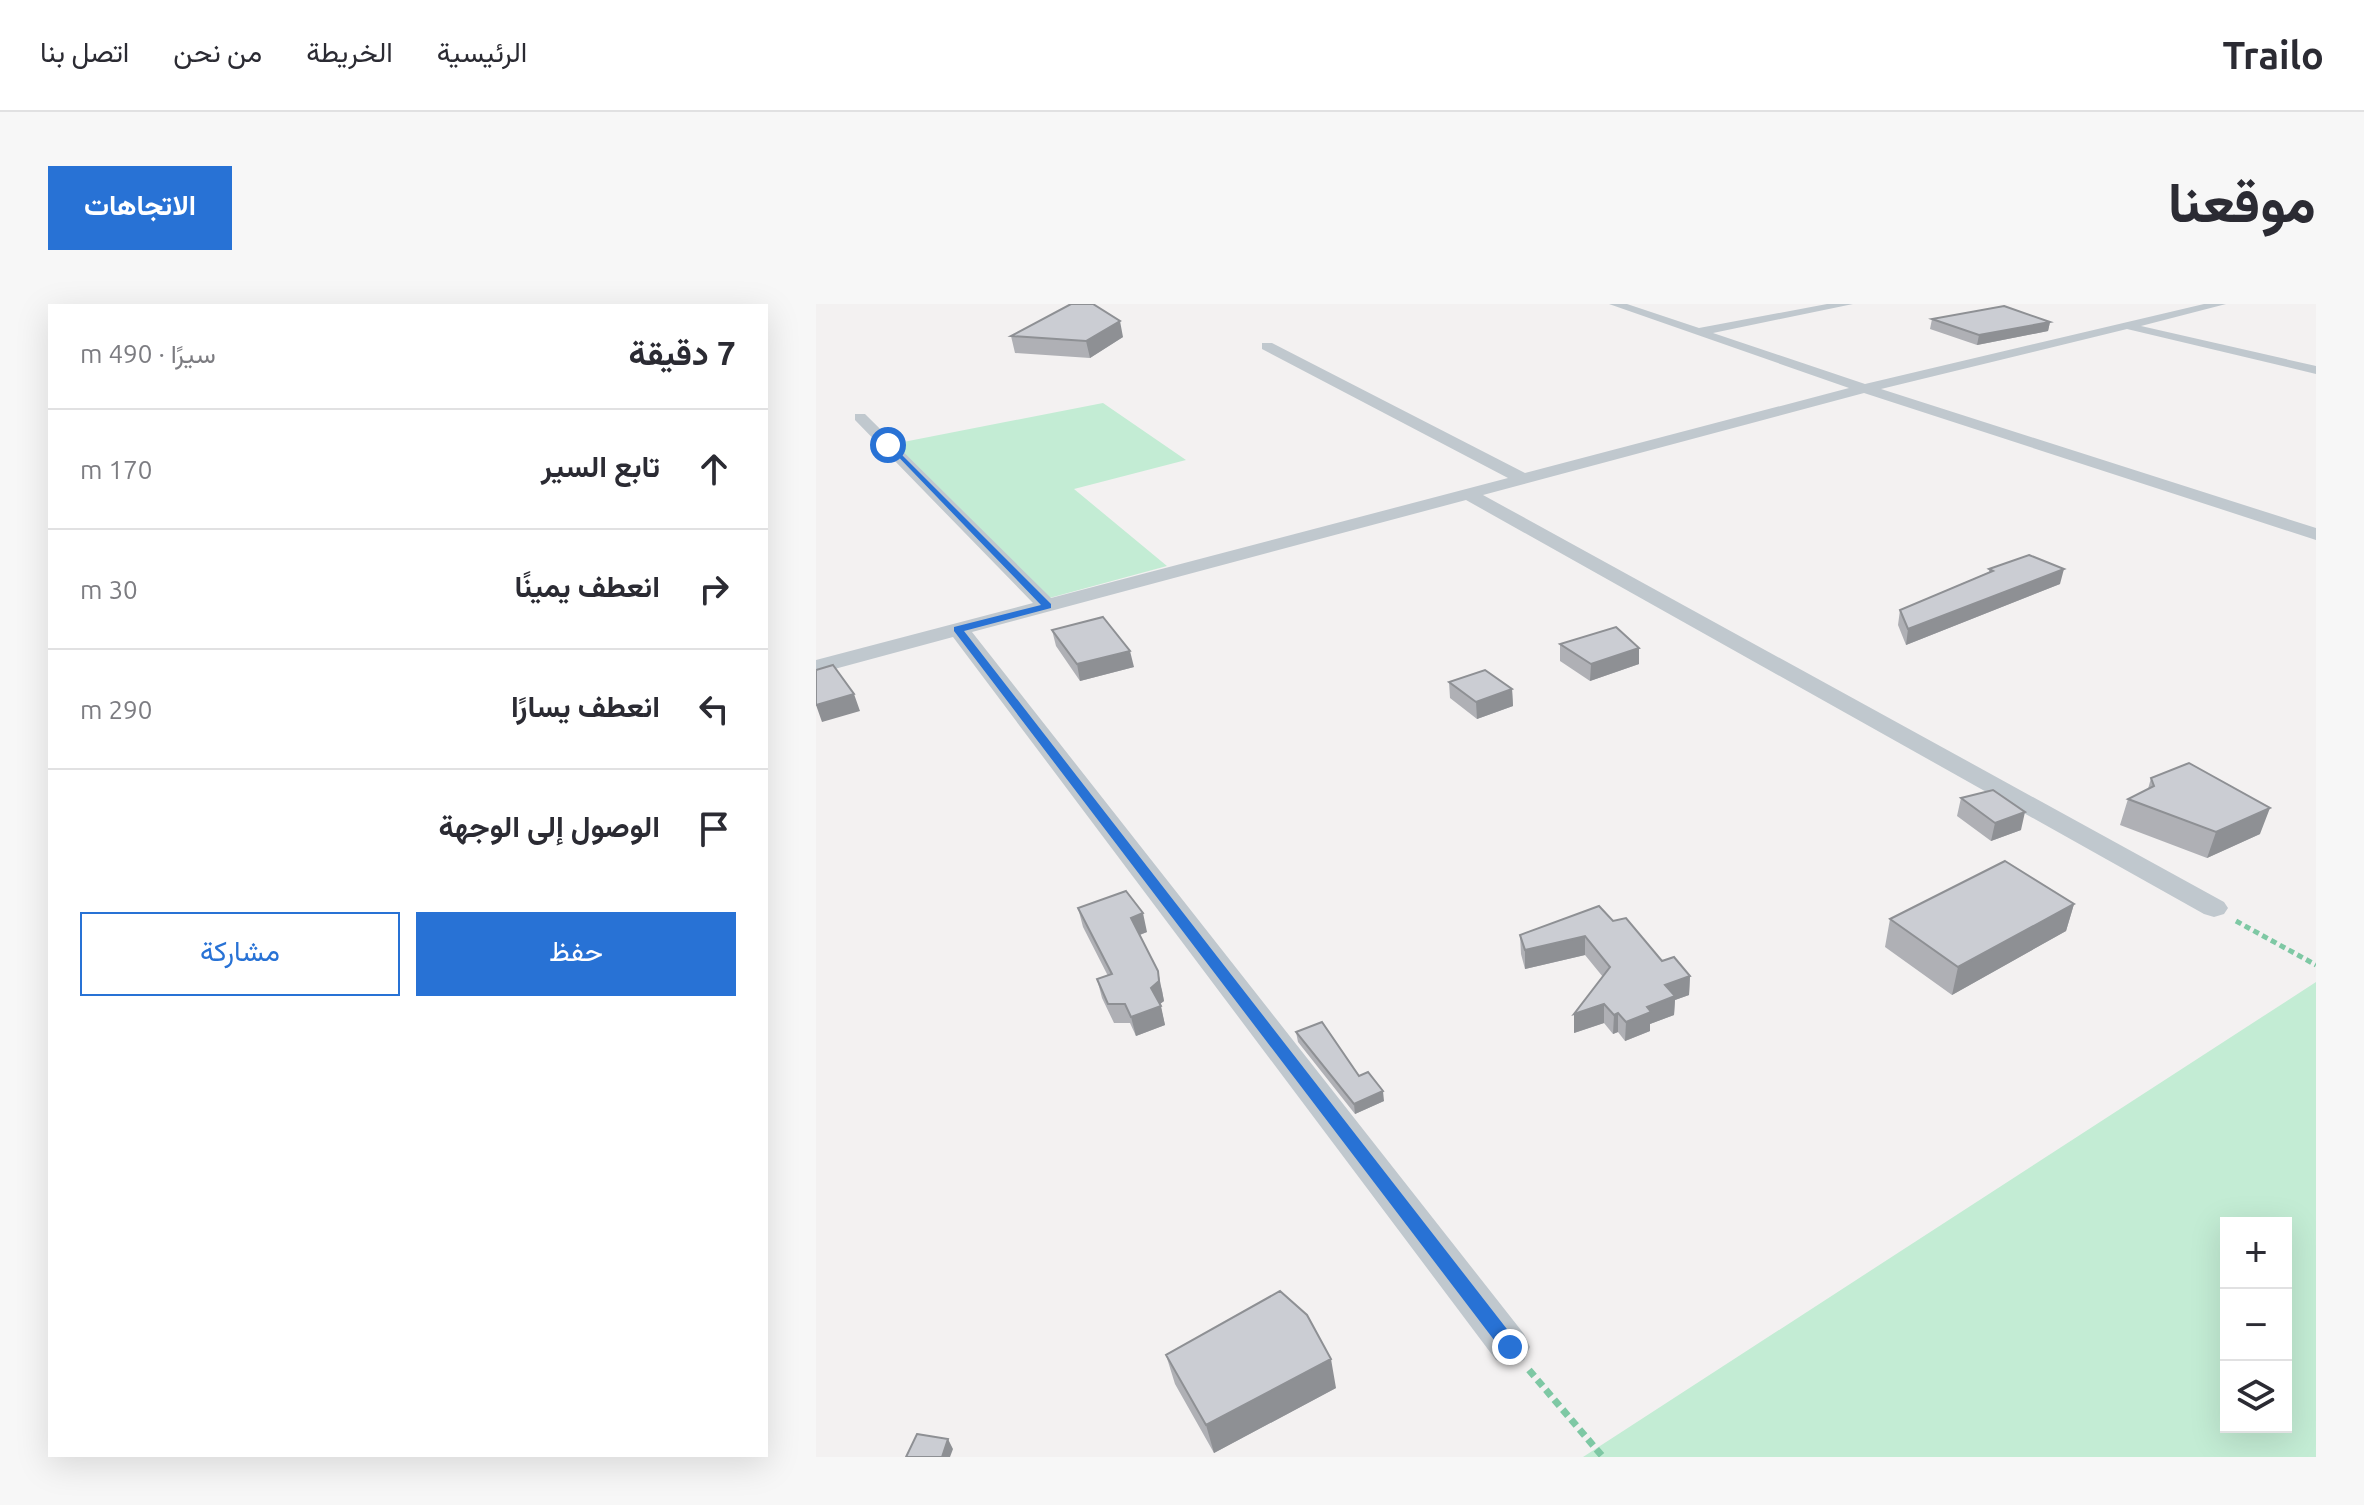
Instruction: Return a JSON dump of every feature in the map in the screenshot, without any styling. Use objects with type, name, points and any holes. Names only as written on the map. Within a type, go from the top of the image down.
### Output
[{"type":"street","points":[[1615,304],[1866,389],[2316,534]]},
{"type":"street","points":[[1697,332],[1847,304]]},
{"type":"street","points":[[816,667],[1866,389],[2220,304]]},
{"type":"street","points":[[2125,326],[2316,370]]},
{"type":"street","points":[[1267,346],[1525,480]]},
{"type":"street","points":[[860,417],[1047,606]]},
{"type":"street","points":[[1470,495],[2214,908]]},
{"type":"street","points":[[958,629],[1510,1347]]},
{"type":"path","points":[[2214,908],[2316,965]]},
{"type":"path","points":[[1510,1347],[1603,1457]]},
{"type":"green space","points":[[1103,403],[1186,460],[1074,489],[1167,566],[1042,600],[888,445]]},
{"type":"green space","points":[[2316,982],[2316,1457],[1583,1457]]},
{"type":"building","points":[[1071,304],[1093,304],[1120,321],[1086,341],[1011,336]]},
{"type":"building","points":[[2004,306],[2050,322],[1979,335],[1932,319]]},
{"type":"building","points":[[2029,555],[2064,569],[1908,629],[1900,610],[1993,571],[1989,569]]},
{"type":"building","points":[[1103,617],[1130,651],[1077,664],[1052,630]]},
{"type":"building","points":[[1616,627],[1639,648],[1591,664],[1560,644]]},
{"type":"building","points":[[833,665],[854,694],[816,705],[816,670]]},
{"type":"building","points":[[1485,670],[1512,689],[1476,702],[1449,682]]},
{"type":"building","points":[[2189,763],[2270,808],[2216,832],[2128,799],[2154,786],[2151,778]]},
{"type":"building","points":[[1993,790],[2025,812],[1995,823],[1961,798]]},
{"type":"building","points":[[2005,861],[2074,904],[1958,967],[1890,919]]},
{"type":"building","points":[[1126,891],[1143,913],[1131,918],[1158,971],[1159,981],[1151,988],[1161,1006],[1131,1017],[1125,1004],[1108,1004],[1097,979],[1112,974],[1078,908]]},
{"type":"building","points":[[1599,906],[1613,921],[1626,918],[1662,961],[1674,957],[1690,976],[1665,985],[1675,996],[1647,1007],[1651,1012],[1626,1022],[1604,1004],[1574,1014],[1610,967],[1585,936],[1525,950],[1520,935]]},
{"type":"building","points":[[1322,1022],[1359,1076],[1368,1072],[1383,1091],[1354,1104],[1296,1032]]},
{"type":"building","points":[[1280,1291],[1307,1315],[1331,1359],[1206,1425],[1166,1355]]},
{"type":"building","points":[[917,1434],[948,1439],[942,1457],[906,1457]]},
{"type":"route","points":[[888,445],[1047,606],[958,629],[1510,1347]]}]
